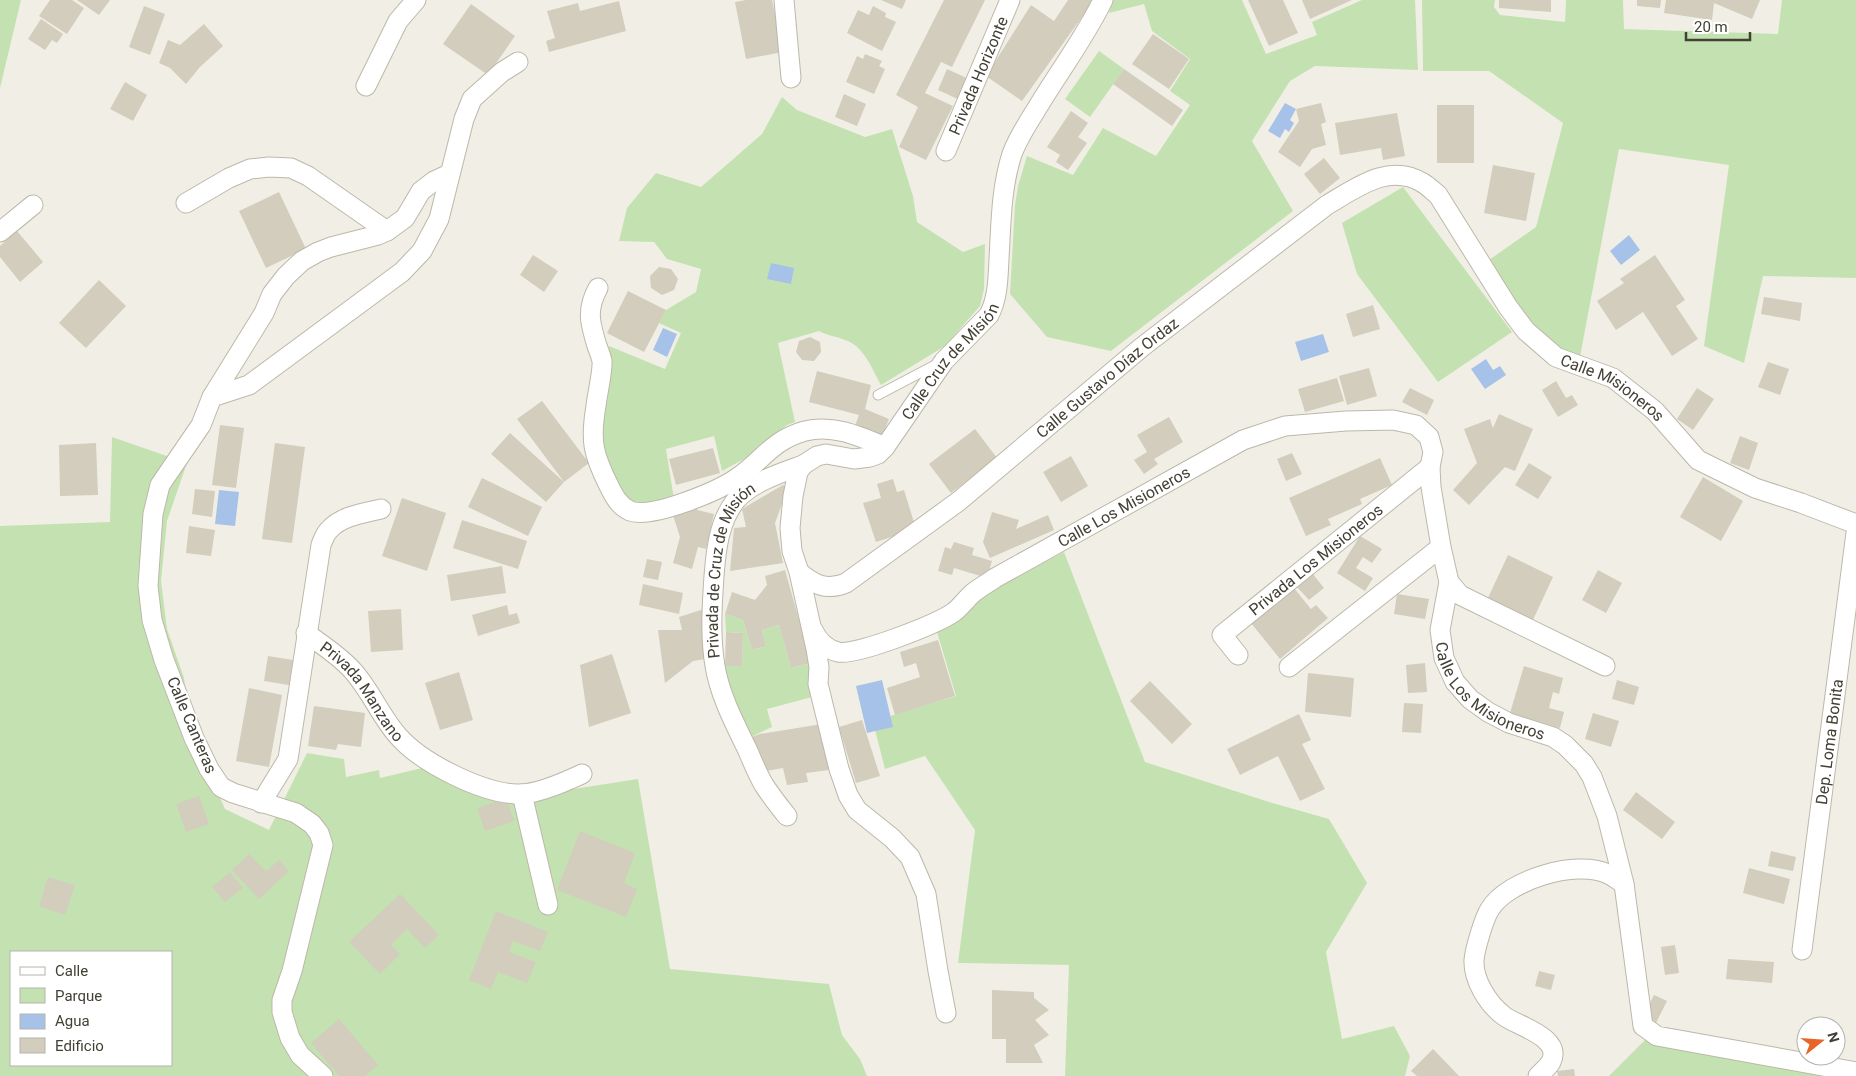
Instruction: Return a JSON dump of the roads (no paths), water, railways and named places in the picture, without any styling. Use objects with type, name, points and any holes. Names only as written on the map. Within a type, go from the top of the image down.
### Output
[{"type":"street","points":[[366,86],[398,20],[416,0]]},
{"type":"street","points":[[784,0],[790,78]]},
{"type":"street","name":"Privada Horizonte","points":[[946,151],[1010,0]]},
{"type":"street","name":"Calle Cruz de Misión","points":[[803,465],[817,456],[826,454],[854,459],[878,454],[885,447],[944,361],[984,322],[993,308],[997,285],[1002,200],[1013,152],[1020,137],[1091,25],[1104,0]]},
{"type":"street","points":[[212,397],[249,385],[402,272],[422,251],[439,219],[464,119],[472,99],[502,72],[518,62]]},
{"type":"street","points":[[186,203],[229,178],[250,169],[269,166],[291,168],[308,176],[388,231],[405,218],[421,191],[434,181],[449,174]]},
{"type":"street","name":"Calle Gustavo Díaz Ordaz","points":[[799,572],[818,585],[837,587],[846,583],[958,501],[1142,346],[1327,205],[1360,185],[1383,175],[1405,176],[1423,182]]},
{"type":"street","name":"Calle Misioneros","points":[[1423,182],[1438,195],[1508,307],[1526,331],[1556,357],[1613,378],[1655,411],[1698,460],[1754,488],[1856,524]]},
{"type":"street","points":[[0,232],[34,205]]},
{"type":"street","name":"Calle Canteras","points":[[323,1076],[300,1055],[284,1024],[282,1012],[282,1000],[292,971],[323,845],[319,833],[312,824],[296,813],[261,803],[221,787],[209,769],[194,738],[179,699],[152,620],[148,578],[153,514],[160,485],[201,425],[212,397],[264,313],[272,294],[286,276],[302,261],[318,252],[338,245],[378,236],[388,231]]},
{"type":"street","points":[[598,288],[591,301],[590,315],[602,362],[592,432],[597,462],[614,497],[625,509],[632,512],[646,512],[699,498],[721,488],[738,477],[772,447],[793,435],[806,431],[820,429],[844,431],[861,436],[885,447]]},
{"type":"street","name":"Calle Los Misioneros","points":[[813,630],[816,638],[830,649],[847,653],[868,648],[935,622],[954,612],[973,593],[995,578],[1243,440],[1286,426],[1346,420],[1393,420],[1407,422],[1423,430],[1429,437],[1434,452],[1430,467],[1431,487],[1441,547],[1450,582],[1440,630],[1444,658],[1455,682],[1470,699],[1488,712],[1509,723],[1553,737],[1565,745],[1584,764],[1592,777],[1607,816],[1624,884],[1643,1026],[1657,1036],[1856,1072]]},
{"type":"street","points":[[803,465],[798,472],[793,496],[790,528],[792,551],[813,630],[819,667],[818,684],[839,769],[848,795],[857,810],[892,838],[910,858],[926,894],[946,1013]]},
{"type":"street","name":"Privada de Cruz de Misión","points":[[787,816],[764,785],[734,722],[722,691],[715,668],[712,634],[713,594],[717,549],[723,522],[729,510],[746,491],[783,472],[803,465]]},
{"type":"street","name":"Privada Los Misioneros","points":[[1238,655],[1222,635],[1430,467]]},
{"type":"street","points":[[306,634],[320,545],[329,530],[341,522],[354,515],[381,509]]},
{"type":"street","name":"Dep. Loma Bonita","points":[[1802,950],[1856,532]]},
{"type":"street","points":[[1289,667],[1441,547]]},
{"type":"street","points":[[1450,582],[1460,595],[1605,666]]},
{"type":"street","name":"Privada Manzano","points":[[261,803],[288,759],[306,634],[339,657],[354,672],[399,738],[436,768],[486,788],[516,794],[559,785],[582,774]]},
{"type":"street","points":[[522,794],[548,905]]},
{"type":"street","points":[[1540,1075],[1551,1062],[1550,1045],[1544,1037],[1504,1016],[1487,998],[1478,980],[1474,961],[1478,940],[1490,909],[1501,898],[1528,880],[1559,871],[1583,870],[1607,873],[1624,884]]},
{"type":"lane","points":[[878,395],[944,361]]},
{"type":"water","points":[[1285,103],[1296,109],[1290,120],[1294,123],[1289,132],[1285,129],[1280,138],[1268,131]]},
{"type":"water","points":[[1629,235],[1640,250],[1621,265],[1610,251]]},
{"type":"water","points":[[771,263],[794,268],[791,284],[767,279]]},
{"type":"water","points":[[663,328],[677,334],[667,357],[653,350]]},
{"type":"water","points":[[1323,334],[1329,352],[1301,361],[1295,342]]},
{"type":"water","points":[[1486,359],[1493,370],[1500,366],[1506,375],[1485,389],[1471,369]]},
{"type":"water","points":[[219,490],[239,492],[235,526],[215,524]]},
{"type":"water","points":[[882,680],[893,727],[867,733],[856,686]]}]
